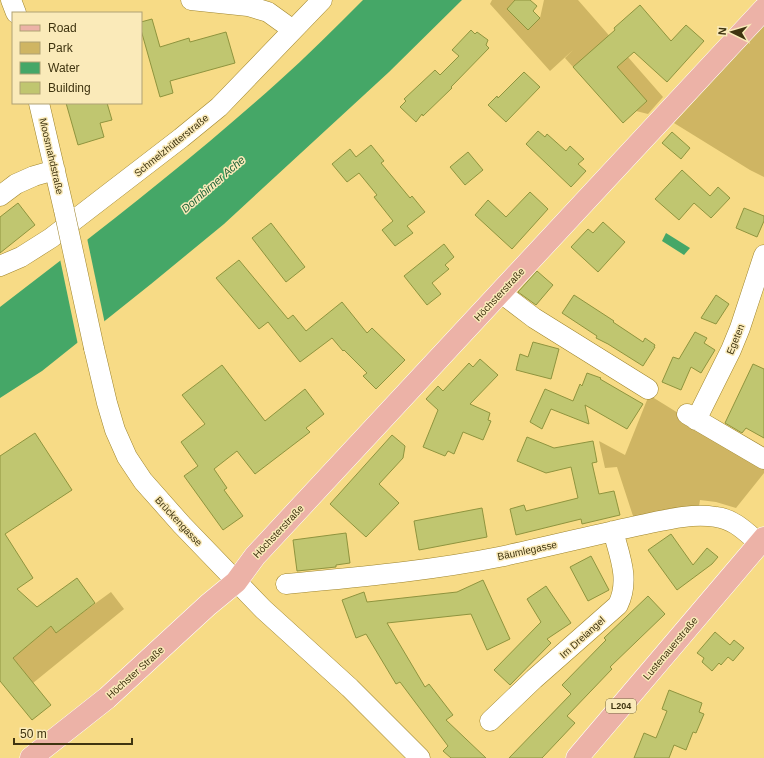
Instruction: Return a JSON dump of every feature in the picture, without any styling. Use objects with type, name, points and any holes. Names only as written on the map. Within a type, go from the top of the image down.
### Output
[{"type":"main road","name":"Höchsterstraße","points":[[236,582],[255,556],[764,9]]},
{"type":"main road","name":"Lustenauerstraße","points":[[577,758],[762,540]]},
{"type":"main road","name":"Höchster Straße","points":[[31,758],[107,698],[208,605],[236,582]]},
{"type":"street","points":[[11,0],[16,12]]},
{"type":"street","points":[[191,0],[248,6],[268,12],[293,30]]},
{"type":"street","name":"Schmelzhütterstraße","points":[[0,266],[21,257],[51,238],[219,107],[322,0]]},
{"type":"street","name":"Moosmahdstraße","points":[[39,104],[64,210]]},
{"type":"street","points":[[0,196],[16,184],[34,176],[55,170]]},
{"type":"street","name":"Brückengasse","points":[[64,210],[107,403],[115,430],[131,464],[160,502],[236,582],[263,609],[350,688],[420,758]]},
{"type":"street","name":"Egeten","points":[[764,255],[740,328],[731,350],[692,417],[764,459]]},
{"type":"street","points":[[501,292],[534,318],[648,389]]},
{"type":"street","name":"Bäumlegasse","points":[[286,584],[451,566],[613,531],[698,516],[718,517],[736,524],[762,540]]},
{"type":"street","name":"Im Dreiangel","points":[[490,721],[534,679],[618,605],[623,595],[624,573],[613,531]]},
{"type":"green space","points":[[492,0],[515,0],[507,9],[528,30],[540,18],[544,0],[578,0],[663,97],[648,114],[636,111],[647,101],[573,67],[565,58],[573,50],[550,71],[490,4]]},
{"type":"green space","points":[[764,25],[764,177],[750,170],[674,123]]},
{"type":"green space","points":[[649,395],[764,466],[764,473],[736,508],[716,502],[700,500],[699,506],[667,509],[634,519],[617,467],[605,468],[599,441],[625,455]]},
{"type":"green space","points":[[111,592],[124,609],[33,683],[13,658],[51,626],[56,632]]},
{"type":"water","name":"Dornbirner Ache","points":[[363,0],[462,0],[389,72],[224,224],[42,371],[0,398],[0,307],[106,225],[210,141],[289,72]]},
{"type":"water","points":[[666,233],[690,248],[684,255],[662,241]]},
{"type":"pier","points":[[87,238],[105,324],[78,345],[60,259]]},
{"type":"building","points":[[515,0],[530,0],[537,6],[533,11],[540,18],[528,30],[507,9]]},
{"type":"building","points":[[640,5],[671,41],[686,25],[704,41],[667,82],[634,52],[617,67],[647,101],[623,123],[573,67],[615,30],[614,28]]},
{"type":"building","points":[[152,19],[160,47],[189,38],[190,42],[226,32],[235,63],[170,81],[173,93],[160,97],[142,34],[142,22]]},
{"type":"building","points":[[471,30],[475,34],[477,32],[488,40],[486,45],[489,48],[451,87],[452,88],[423,116],[422,114],[416,122],[400,107],[406,101],[404,99],[435,70],[440,75],[459,56],[452,50]]},
{"type":"building","points":[[524,72],[540,87],[506,122],[488,105],[497,96],[498,98]]},
{"type":"building","points":[[66,104],[107,104],[112,120],[100,123],[104,137],[78,145]]},
{"type":"building","points":[[538,131],[545,137],[547,134],[566,151],[570,146],[584,159],[578,164],[586,171],[571,187],[526,144]]},
{"type":"building","points":[[672,132],[690,148],[681,159],[662,143]]},
{"type":"building","points":[[371,145],[384,161],[381,163],[410,198],[412,196],[425,212],[407,226],[413,233],[395,246],[382,230],[393,221],[374,197],[377,195],[359,173],[347,182],[332,164],[350,149],[356,157]]},
{"type":"building","points":[[468,152],[483,170],[465,185],[450,167]]},
{"type":"building","points":[[682,170],[710,196],[718,187],[730,198],[711,218],[694,203],[679,220],[655,199]]},
{"type":"building","points":[[530,192],[548,209],[512,249],[475,215],[488,200],[506,217]]},
{"type":"building","points":[[18,203],[35,225],[0,253],[0,217]]},
{"type":"building","points":[[744,208],[764,216],[764,221],[757,237],[736,228]]},
{"type":"building","points":[[603,222],[625,242],[598,272],[571,247],[588,229],[593,233]]},
{"type":"building","points":[[271,223],[305,267],[286,282],[252,238]]},
{"type":"building","points":[[444,244],[454,257],[445,265],[449,269],[432,283],[441,294],[427,305],[404,276]]},
{"type":"building","points":[[239,260],[288,319],[293,315],[306,331],[342,302],[367,333],[372,328],[405,360],[376,389],[363,376],[367,373],[344,350],[343,351],[332,338],[300,362],[268,322],[259,329],[216,278]]},
{"type":"building","points":[[537,271],[553,285],[536,305],[518,292]]},
{"type":"building","points":[[574,295],[643,342],[645,338],[655,345],[643,366],[596,338],[597,336],[562,313]]},
{"type":"building","points":[[716,295],[729,304],[716,324],[701,318]]},
{"type":"building","points":[[695,332],[707,338],[704,343],[715,350],[701,373],[691,367],[681,390],[662,382],[673,357],[679,359]]},
{"type":"building","points":[[533,342],[559,349],[551,379],[516,370],[520,354],[528,357]]},
{"type":"building","points":[[480,359],[498,375],[470,404],[490,413],[488,420],[491,421],[483,440],[463,432],[454,454],[448,451],[445,456],[423,447],[438,410],[426,399],[438,386],[443,391],[469,363],[473,367]]},
{"type":"building","points":[[753,364],[764,369],[764,438],[746,428],[742,433],[725,423]]},
{"type":"building","points":[[222,365],[265,421],[305,389],[324,414],[306,428],[310,432],[255,474],[237,451],[214,469],[227,488],[224,490],[243,516],[223,530],[184,476],[198,466],[181,442],[205,424],[182,395]]},
{"type":"building","points":[[587,373],[601,378],[600,379],[643,404],[627,429],[585,405],[589,424],[551,409],[542,429],[530,422],[545,389],[573,401],[580,384],[582,386]]},
{"type":"building","points":[[35,433],[72,490],[5,534],[33,578],[17,589],[37,607],[77,578],[95,603],[56,633],[51,626],[13,658],[51,705],[32,720],[0,681],[0,456]]},
{"type":"building","points":[[392,435],[405,446],[403,458],[379,484],[399,503],[366,537],[330,504]]},
{"type":"building","points":[[527,437],[554,448],[593,441],[597,462],[592,463],[599,494],[614,491],[620,515],[582,524],[581,519],[516,535],[510,509],[524,505],[526,511],[578,498],[571,467],[546,473],[517,461]]},
{"type":"building","points":[[482,508],[487,537],[419,550],[414,521]]},
{"type":"building","points":[[346,533],[350,563],[336,565],[336,567],[297,571],[293,540]]},
{"type":"building","points":[[671,534],[693,565],[707,548],[718,557],[712,564],[677,590],[648,550]]},
{"type":"building","points":[[591,556],[609,590],[588,601],[570,567]]},
{"type":"building","points":[[483,580],[510,639],[487,650],[471,614],[387,623],[425,687],[429,684],[453,715],[446,720],[486,758],[451,758],[443,751],[448,746],[400,682],[396,684],[366,634],[356,638],[342,600],[364,592],[367,602],[457,592]]},
{"type":"building","points":[[546,586],[571,623],[547,639],[551,643],[510,685],[494,670],[541,622],[527,599]]},
{"type":"building","points":[[648,596],[665,614],[610,667],[612,669],[567,716],[575,723],[542,758],[509,758],[571,694],[562,685],[606,640],[604,638]]},
{"type":"building","points":[[715,632],[730,645],[734,640],[744,648],[733,661],[728,657],[721,665],[719,663],[712,671],[702,662],[704,658],[697,653]]},
{"type":"building","points":[[669,690],[702,703],[699,712],[704,714],[696,733],[693,732],[686,750],[674,745],[669,758],[634,758],[644,733],[656,738],[667,711],[662,709]]}]
